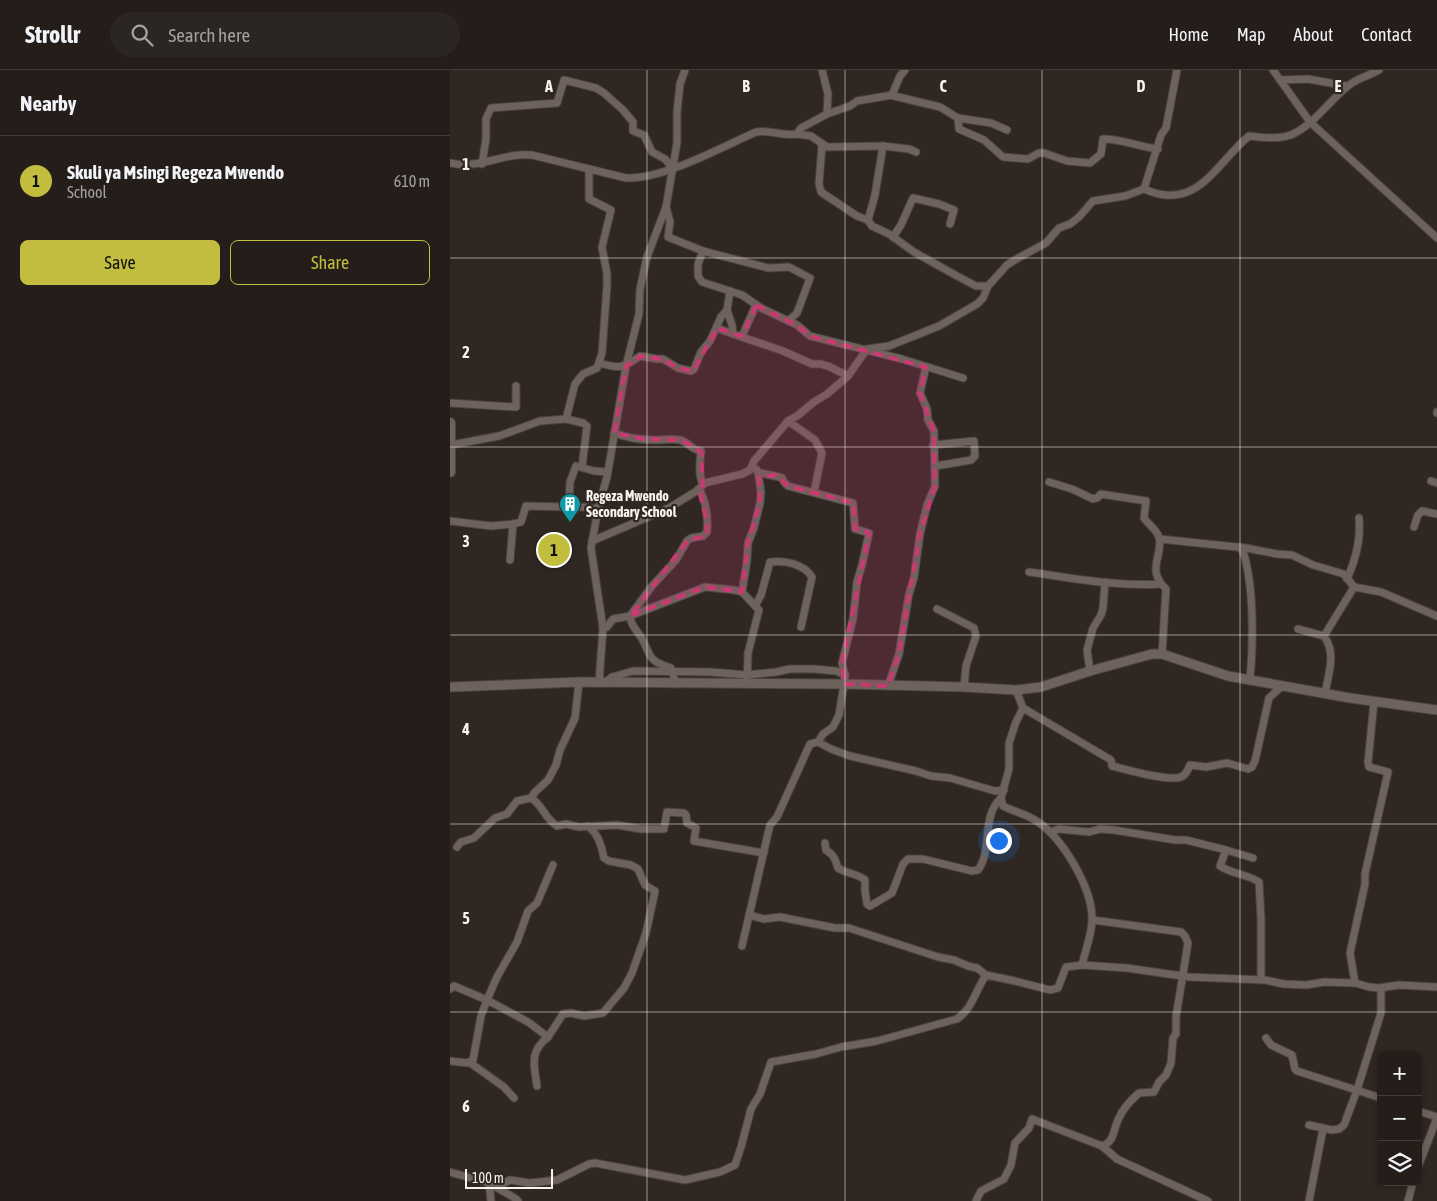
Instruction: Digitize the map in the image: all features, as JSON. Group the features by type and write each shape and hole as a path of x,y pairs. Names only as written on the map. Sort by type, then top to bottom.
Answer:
{"main road":[{"path":"450,422 450,472"}],"street":[{"path":"602,683 603,628 592,556 592,541 607,477 626,366 639,314 640,288 654,239 666,207 677,143 677,112 680,84 685,70"},
{"path":"822,70 828,94 827,114"},
{"path":"890,95 892,95 900,76 905,70"},
{"path":"1144,189 1161,135 1166,128 1177,70"},
{"path":"1273,70 1310,122 1437,238"},
{"path":"592,541 669,508 711,481 742,474 750,470 754,461 788,421 827,394 848,376 867,350 889,346 939,326 976,304 983,298 988,286 1007,265 1046,243 1059,228 1070,224 1079,217 1092,200 1124,196 1144,189 1154,194 1169,195 1192,190 1208,180 1238,145 1249,136 1280,137 1294,134 1310,122 1347,86 1379,70"},
{"path":"1280,80 1308,79 1347,86"},
{"path":"482,164 486,139 486,119 491,108 557,103 564,80 596,88 604,93 633,122 633,131 644,135 652,152 665,159 673,169"},
{"path":"797,134 801,128 827,114 842,110 857,101 890,95 940,107 958,118 991,124 1007,130"},
{"path":"958,118 960,128 984,140 1003,157 1028,159 1039,153 1044,153 1067,161 1090,163 1100,154 1103,139 1120,142 1127,141 1139,146 1158,149"},
{"path":"450,163 461,165 482,164 520,154 626,178 636,178 673,169 761,131 811,136 827,147 883,146 909,149 916,152"},
{"path":"822,145 819,184 821,192 868,220 872,226 894,237 914,252 976,286 988,286"},
{"path":"868,220 875,195 883,146"},
{"path":"566,420 575,384 583,374 597,368 602,353 607,274 602,247 611,210 589,200 589,169"},
{"path":"894,237 914,198 940,204 954,210 950,224"},
{"path":"666,207 670,222 668,237"},
{"path":"654,239 668,237 703,251 768,268 789,268 810,278 797,313 788,321"},
{"path":"703,251 698,264 698,276 702,282 742,295 756,305 804,330 810,336 939,369 963,378"},
{"path":"730,291 727,310 733,334"},
{"path":"742,336 756,305"},
{"path":"599,364 613,367 626,366 640,356 663,359 678,368 691,371 694,369 701,352 710,341 721,317 727,310"},
{"path":"717,328 783,351 812,364 828,366 848,376"},
{"path":"888,686 900,654 909,594 914,578 918,542 927,505 935,486 934,431 928,420 927,409 920,393 926,367"},
{"path":"450,404 516,407 516,386"},
{"path":"451,446 499,436 540,421 566,420 583,423 588,426 582,467"},
{"path":"788,421 815,440 822,453 814,492"},
{"path":"614,433 643,439 681,440 692,449 701,451 700,479 707,518 707,532 703,536 691,538 687,541 676,560 652,586 630,616"},
{"path":"934,445 974,441 975,456 971,460 936,466"},
{"path":"742,592 748,542 754,528 760,504 758,472 753,465"},
{"path":"569,507 570,482 574,467 607,472"},
{"path":"758,472 767,476 776,475 782,478 788,486 853,503 855,529 868,533 862,565 856,582 853,619 842,663 845,679 839,714 832,727 822,734 818,742"},
{"path":"1050,482 1072,489 1093,499 1101,494 1146,501 1144,518 1156,530 1160,540 1155,564 1160,584 1166,589 1162,654"},
{"path":"450,521 491,526 513,524 521,522 526,506 583,507 598,510"},
{"path":"1414,527 1418,515 1422,511 1437,514"},
{"path":"1347,579 1358,548 1360,530 1358,518"},
{"path":"510,560 513,524"},
{"path":"1160,540 1240,547 1292,555 1314,565 1344,574 1354,587 1381,592 1437,616"},
{"path":"1240,547 1245,556 1252,604 1253,650 1250,680"},
{"path":"755,606 761,595 770,562 784,560 808,570 812,577 801,627"},
{"path":"1029,572 1105,582 1160,584"},
{"path":"1090,671 1087,650 1093,628 1103,608 1105,582"},
{"path":"603,628 607,627 613,619 630,616 705,587 742,592 759,610 748,653 747,680"},
{"path":"1324,636 1354,587"},
{"path":"937,609 974,628 976,636 966,666 964,687"},
{"path":"630,616 633,628 638,633 651,658 659,664 671,668 676,684"},
{"path":"1298,629 1324,636 1330,645 1330,666 1325,694"},
{"path":"450,687 579,682 676,684 747,680 845,679 888,686 1016,690 1041,687 1152,654 1162,654 1228,676 1374,702 1437,710"},
{"path":"602,683 612,677 633,671 710,672 747,680 790,669 822,669 836,671 845,679"},
{"path":"457,847 461,842 474,838 495,818 507,814 517,801 531,798 548,780 575,718 579,682"},
{"path":"1016,690 1023,708 1112,760 1112,766 1139,773 1176,778 1183,777 1190,765 1206,767 1228,763 1248,769 1252,767 1269,698 1282,686"},
{"path":"1354,983 1350,953 1365,884 1365,874 1388,772 1369,767 1368,762 1374,702"},
{"path":"825,843 826,850 837,860 838,868 845,872 859,875 865,880 867,904 870,906 892,893 903,864 908,859 924,859 972,871 978,870 985,851 991,816 1004,790 1009,769 1009,743 1023,708"},
{"path":"742,946 770,824 777,818 810,744 818,742 850,756 931,776 950,778 995,791 1004,790"},
{"path":"531,798 539,805 546,818 557,826 566,824 579,827 617,825 642,829 664,829 667,812 672,811 684,813 687,823 696,828 694,841 764,853"},
{"path":"1001,798 1003,806 1023,813 1050,832 1072,862 1088,892 1092,920 1082,965"},
{"path":"537,1086 533,1058 536,1050 548,1037 563,1014 584,1016 603,1013 624,988 632,973 646,933 654,891 645,884 638,869 631,865 609,861 604,858 602,845 588,826"},
{"path":"1050,832 1059,830 1089,832 1100,829 1114,830 1175,840 1186,840 1253,858"},
{"path":"1226,850 1220,866 1227,871 1259,882 1261,980"},
{"path":"469,1062 472,1060 475,1052 481,1016 487,1000 517,942 528,911 537,903 554,865"},
{"path":"749,915 764,919 780,917 835,928 849,928 978,968 986,975 1015,980 1050,990 1058,988 1066,966 1082,965 1127,968 1182,976 1261,980 1284,984 1306,985 1324,982 1354,983 1381,988 1399,985 1437,987"},
{"path":"1092,920 1181,932 1188,943 1176,1017 1176,1034 1171,1063 1166,1075 1159,1082 1154,1092 1139,1093 1133,1098 1119,1116 1112,1139 1108,1144 1102,1146"},
{"path":"492,1185 510,1180 530,1183 557,1180 589,1164 595,1163 685,1180 720,1172 734,1165 751,1109 760,1094 771,1062 877,1041 957,1019 966,1013 986,975"},
{"path":"450,989 454,986 462,988 487,1000 528,1022 548,1037"},
{"path":"1309,1125 1323,1129 1339,1129 1344,1125 1381,1013 1381,988"},
{"path":"1266,1038 1271,1045 1292,1055 1297,1071 1377,1097"},
{"path":"450,1061 469,1062 504,1087 514,1098"},
{"path":"1422,1112 1437,1117 1422,1156"},
{"path":"976,1201 981,1191 1004,1179 1011,1164 1015,1143 1025,1134 1032,1119 1102,1146 1118,1159 1208,1201"},
{"path":"1309,1201 1323,1129"},
{"path":"450,1172 492,1185 505,1194 514,1196 518,1201"},
{"path":"491,1201 492,1185"},
{"path":"1408,1201 1412,1186"}],"highlighted area":[{"path":"756,305 797,325 810,336 926,367 920,393 934,431 935,486 920,534 899,654 888,686 844,684 842,663 869,533 855,529 853,503 788,486 775,475 759,478 760,503 748,543 742,592 705,587 630,616 687,541 707,535 707,523 699,489 703,485 701,452 681,440 643,439 614,433 626,366 640,356 663,359 678,368 693,371 717,328 742,336"}],"place":[{"name":"Regeza Mwendo Secondary School","path":"570,523"},
{"name":"Skuli ya Msingi Regeza Mwendo","path":"554,550"}]}
